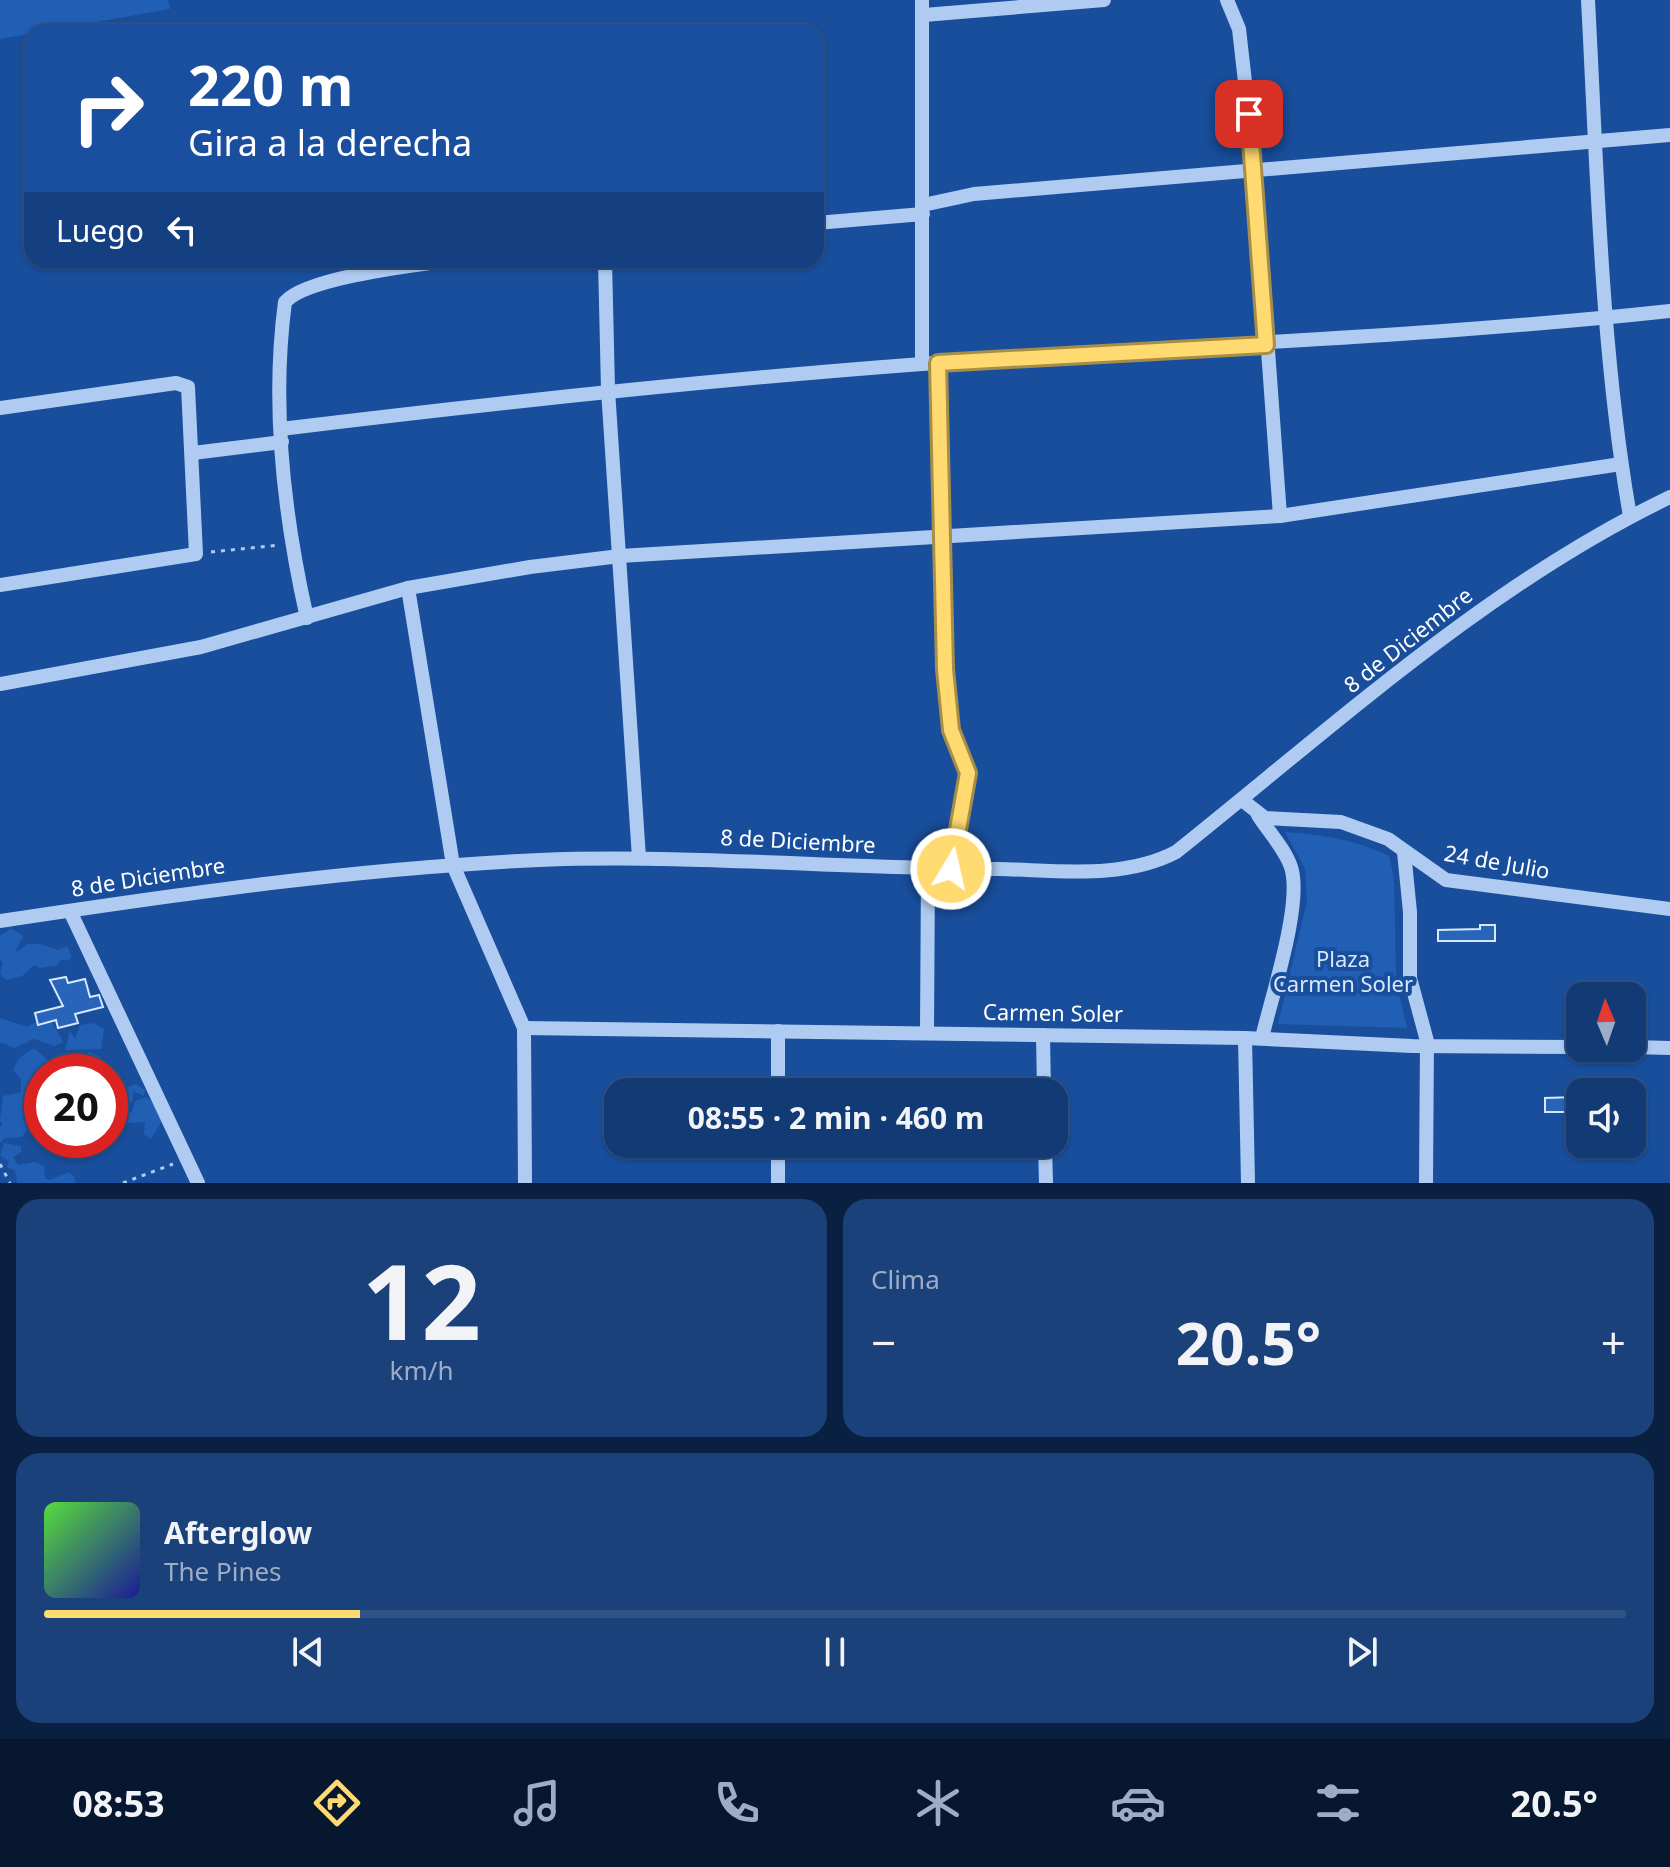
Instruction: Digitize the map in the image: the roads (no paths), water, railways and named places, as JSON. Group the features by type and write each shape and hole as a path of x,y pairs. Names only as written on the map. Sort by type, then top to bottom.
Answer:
{"street":[{"path":"922,364 923,8 1104,0"},
{"path":"1227,0 1239,29 1255,170 1280,516"},
{"path":"1588,0 1608,318 1621,464 1630,516"},
{"path":"824,222 923,210 974,194 1670,135"},
{"path":"307,618 290,544 282,436 285,302 292,294 323,283 408,268"},
{"path":"605,268 608,390 639,858"},
{"path":"193,453 282,436 608,390 922,364 1266,345 1670,311"},
{"path":"938,363 940,535 951,730 968,773 951,869"},
{"path":"0,408 183,383 188,387 196,554 0,585"},
{"path":"0,684 201,647 408,588 530,567 620,556 1280,516 1621,464"},
{"name":"8 de Diciembre","path":"0,921 222,887 453,865 639,858 928,869 1106,870 1142,865 1176,852 1493,602 1564,553 1670,497"},
{"path":"408,588 453,865 524,1028 525,1183"},
{"path":"1242,800 1258,815 1290,865 1293,888 1290,921 1262,1038"},
{"name":"24 de Julio","path":"1258,815 1272,819 1341,822 1388,839 1446,880 1670,909"},
{"path":"1404,852 1410,912 1410,978 1428,1046 1426,1183"},
{"path":"927,1033 928,869"},
{"path":"70,911 198,1183"},
{"name":"Carmen Soler","path":"524,1028 1262,1038 1428,1046 1566,1047"},
{"path":"778,1031 778,1078"},
{"path":"1043,1035 1044,1078"},
{"path":"1245,1038 1248,1183"},
{"path":"1646,1047 1670,1048"},
{"path":"778,1158 778,1183"},
{"path":"1045,1158 1046,1183"}],"park label":[{"name":"Plaza Carmen Soler","path":"1343,972"}]}
